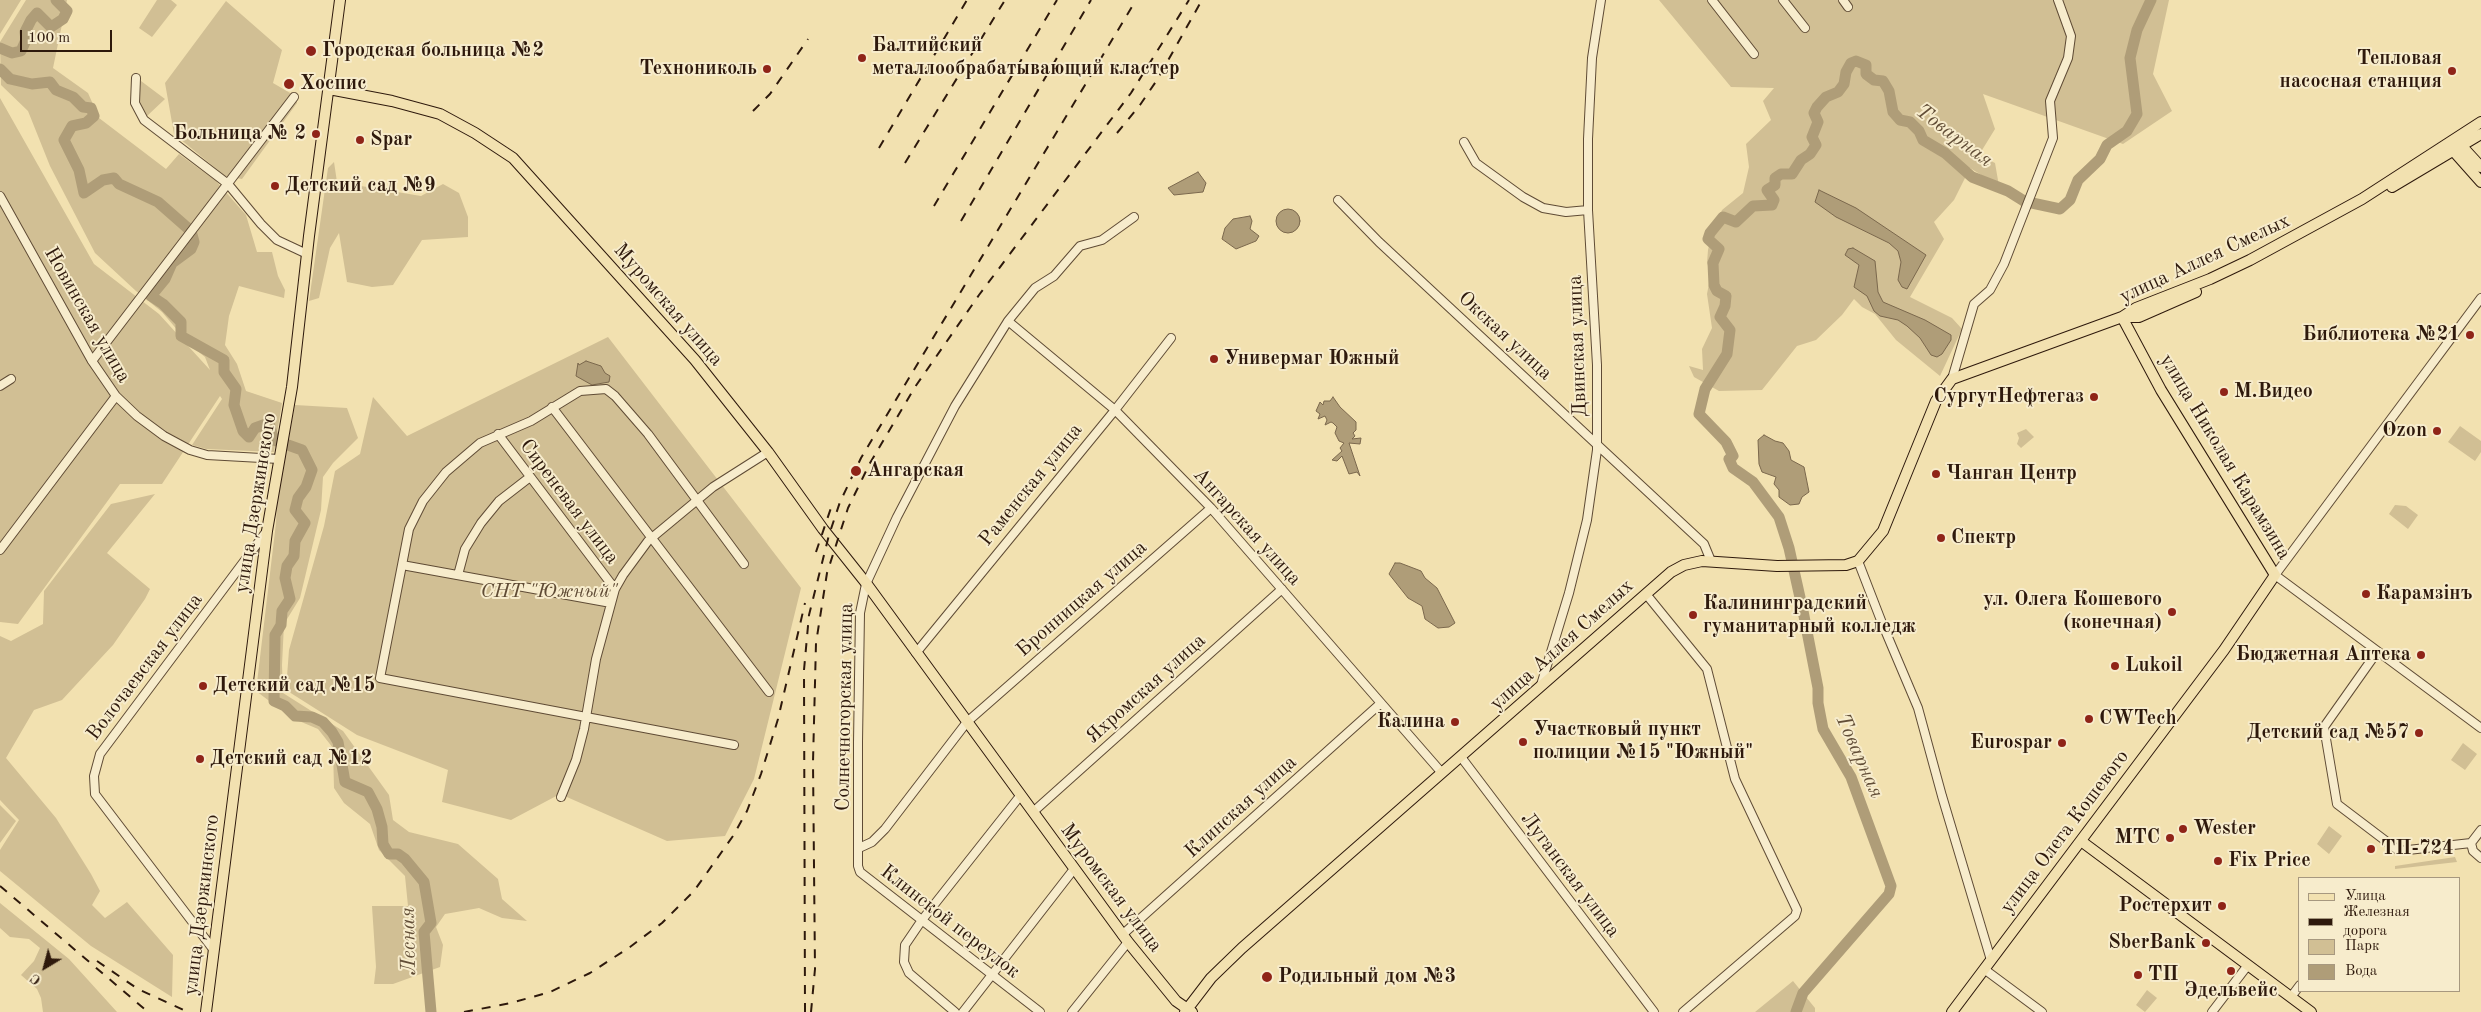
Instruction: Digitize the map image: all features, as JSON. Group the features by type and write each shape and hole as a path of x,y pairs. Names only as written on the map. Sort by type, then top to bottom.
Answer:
{"main road":[{"name":"улица Дзержинского","path":"206,1012 268,531 292,387 340,0"},
{"name":"Муромская улица","path":"329,89 392,101 440,114 475,133 513,158 677,339 768,452 823,529 916,652"},
{"name":"улица Аллея Смелых","path":"1952,379 2122,317 2136,308 2210,279 2290,239 2362,199 2454,145 2481,122"},
{"path":"2454,145 2481,134"},
{"path":"2454,145 2481,167"},
{"path":"2454,145 2481,182"},
{"name":"улица Николая Карамзина","path":"2122,317 2162,390 2276,575"},
{"path":"1858,561 1883,531 1936,401 1952,379"},
{"name":"улица Аллея Смелых","path":"1188,1011 1225,964 1671,572 1684,565 1711,561 1743,565 1846,565 1858,561"},
{"name":"улица Олега Кошевого","path":"1952,1012 2224,650 2276,575"},
{"path":"916,652 967,722"},
{"name":"Муромская улица","path":"967,722 1125,939 1176,1001 1188,1011"},
{"path":"2081,841 2311,1012"}],"street":[{"name":"Двинская улица","path":"1541,686 1569,593 1587,520 1597,443 1597,355 1588,210 1588,139 1592,58 1601,0"},
{"path":"1712,0 1754,54"},
{"path":"1783,0 1805,28"},
{"path":"1843,0 1848,7"},
{"path":"1952,379 1974,304 1990,290 2004,264 2053,138 2053,114 2050,101 2068,58 2071,36 2058,0"},
{"path":"136,78 135,103 144,120 228,184 261,224 277,240 307,254"},
{"path":"92,361 294,97"},
{"path":"1464,142 1476,163 1530,201 1544,208 1566,212 1588,210"},
{"name":"Новинская улица","path":"0,196 92,361 116,396 144,421 190,450 207,455 279,459"},
{"name":"Окская улица","path":"1338,200 1378,242 1704,544 1711,561"},
{"name":"Солнечногорская улица","path":"859,848 860,613 866,584 897,517 955,406 1008,321 1035,288 1054,276 1080,246 1102,240 1134,218"},
{"path":"2276,575 2481,298"},
{"name":"Ангарская улица","path":"1008,321 1115,410 1211,508 1442,773"},
{"name":"Раменская улица","path":"916,652 1115,410 1171,338"},
{"path":"0,386 11,379"},
{"path":"734,745 380,678 409,529 423,501 459,458 480,443 531,421 580,391 606,389 611,392 648,434 698,499 744,564"},
{"path":"0,550 116,396"},
{"path":"552,407 769,692"},
{"name":"Сиреневая улица","path":"498,434 615,589"},
{"path":"561,797 576,760 586,718 596,659 615,589 636,555 651,538 698,499 768,452"},
{"path":"458,575 465,549 481,524 499,502 530,477"},
{"name":"Бронницкая улица","path":"967,722 1211,508"},
{"name":"Волочаевская улица","path":"214,948 95,794 94,776 100,754 268,531"},
{"path":"1858,561 1918,708 1991,960"},
{"path":"402,565 611,603"},
{"name":"улица Николая Карамзина","path":"2276,575 2481,728"},
{"name":"Яхромская улица","path":"1033,812 1282,589"},
{"path":"1646,594 1707,669 1735,779 1797,910 1795,916 1683,1012"},
{"path":"2377,652 2324,727 2337,804 2399,851 2471,843 2481,830"},
{"name":"Клинская улица","path":"1125,939 1381,703"},
{"path":"859,848 872,842 885,829 967,722"},
{"name":"Луганская улица","path":"1461,757 1654,1012"},
{"path":"955,1012 909,972 904,962 905,945 922,920 1020,796"},
{"path":"2471,843 2473,852 2481,858"},
{"name":"Клинской переулок","path":"859,848 858,866 860,872 1040,1012"},
{"path":"963,1012 1074,869"},
{"path":"1072,1012 1125,939"},
{"path":"2212,1012 2248,965"},
{"path":"1984,969 2042,1012"},
{"path":"2291,997 2298,988"}],"green space":[{"path":"0,0 21,0 0,34"},
{"path":"26,0 67,0 53,68 88,93 99,118 166,169 179,154 216,181 246,215 257,252 272,252 278,276 285,290 284,298 239,286 229,316 225,345 237,364 246,391 282,403 274,452 206,449 192,445 222,399 220,396 162,484 120,484 18,624 0,622 0,98 94,264 159,314 210,370 205,357 190,345 162,312 95,253 50,166 28,111 1,85 0,42"},
{"path":"157,0 171,0 177,5 152,37 139,28"},
{"path":"1659,0 2169,0 2153,74 2172,111 2123,144 1983,94 1995,129 1979,155 1995,163 1999,186 1970,168 1954,200 1934,222 1944,239 1910,297 1952,318 1962,329 1940,376 1896,340 1875,314 1862,307 1854,299 1842,315 1816,340 1797,346 1762,390 1719,391 1694,377 1689,366 1703,370 1702,349 1712,328 1707,294 1711,273 1707,263 1708,250 1712,233 1722,210 1743,193 1749,167 1746,144 1771,120 1763,101 1774,88 1731,87"},
{"path":"226,1 282,50 273,83 297,97 297,103 242,179 225,176 174,134 165,83"},
{"path":"141,81 165,99 147,116 139,100"},
{"path":"334,162 337,182 421,196 443,184 459,193 468,217 468,237 422,240 393,285 372,287 347,282 339,233 330,248 319,298 309,301 328,168"},
{"name":"СНТ \"Южный\"","path":"608,337 801,588 754,779 725,836 667,841 560,794 511,820 442,802 448,770 357,735 286,690 289,650 324,526 335,471 360,454 373,397 407,436"},
{"path":"295,405 347,408 358,438 333,463 323,477 321,510 300,598 284,624 283,693 343,731 389,795 393,820 409,832 458,844 498,879 502,899 527,921 502,918 479,908 445,914 436,927 443,945 440,967 393,984 374,984 376,967 372,906 408,906 405,876 379,850 370,824 344,803 334,788 333,748 318,729 292,718 256,691 276,523 277,499"},
{"path":"2460,426 2481,441 2481,452 2475,461 2448,442"},
{"path":"2026,429 2034,437 2021,448 2017,444 2019,438 2017,433"},
{"path":"155,494 107,553 150,589 145,599 113,645 62,700 34,710 6,758 56,818 91,874 100,891 92,905 105,918 127,902 173,955 172,997 91,946 0,871 0,850 19,820 0,800 0,636 11,641 43,624 44,591 111,504"},
{"path":"2395,505 2406,506 2418,515 2408,529 2389,514"},
{"path":"2463,743 2477,754 2465,770 2451,760"},
{"path":"0,805 16,821 0,843"},
{"path":"2329,826 2342,836 2329,854 2317,844"},
{"path":"2455,857 2457,862 2395,869 2395,866"},
{"path":"0,903 69,959 117,1012 43,1012 41,998 37,989 21,975 34,961 40,948 29,939 10,937 0,928"},
{"path":"1793,981 1815,1008 1815,1012 1755,1012"},
{"path":"2147,990 2157,998 2145,1012 2136,1005"}],"water":[{"path":"1198,172 1206,183 1203,192 1174,195 1168,188"},
{"path":"1819,190 1856,208 1926,255 1907,289 1902,287 1898,280 1901,262 1898,251 1889,243 1836,217 1815,202"},
{"path":"1288,209 1293,210 1299,216 1299,226 1293,232 1288,233 1283,232 1277,226 1276,221 1277,216 1283,210"},
{"path":"1250,216 1252,221 1250,229 1259,236 1256,241 1236,249 1222,239 1225,228 1233,219"},
{"path":"1853,248 1875,261 1878,292 1883,302 1925,320 1951,335 1951,340 1942,354 1937,357 1931,355 1920,338 1907,326 1898,320 1880,316 1874,311 1867,296 1854,287 1859,265 1845,255 1848,249"},
{"path":"586,361 601,366 605,373 610,376 609,382 592,385 576,376 578,363 579,365"},
{"path":"1333,397 1340,407 1356,422 1356,430 1353,433 1355,436 1352,439 1361,438 1360,444 1349,443 1360,476 1357,472 1349,474 1342,456 1337,461 1332,460 1342,451 1340,448 1344,443 1339,441 1335,433 1337,427 1331,422 1325,425 1327,420 1325,416 1318,419 1320,414 1316,411 1320,402 1323,405 1324,401 1330,401"},
{"path":"1764,435 1783,443 1789,451 1791,460 1804,467 1809,492 1802,497 1799,504 1790,505 1779,497 1779,490 1774,484 1776,477 1762,472 1759,464 1758,440"},
{"path":"1395,563 1421,571 1425,578 1437,588 1455,623 1449,627 1438,628 1425,619 1422,606 1408,598 1389,574"}],"waterway":[{"name":"Лесная","path":"0,48 12,53 21,51 26,40 25,32 37,13 51,27 63,19 67,11 56,0"},
{"name":"Товарная","path":"2032,203 2060,209 2070,200 2078,180 2100,159 2107,145 2127,131 2137,114 2130,58 2137,30 2151,0"},
{"name":"Товарная","path":"1796,1012 1803,993 1889,894 1891,886 1851,777 1823,729 1818,703 1818,688 1803,611 1789,548 1779,517 1753,482 1733,468 1729,459 1733,456 1726,442 1699,414 1705,389 1727,354 1730,330 1720,317 1725,306 1726,296 1717,291 1714,285 1713,263 1719,249 1708,239 1710,233 1723,217 1736,222 1753,206 1772,205 1774,200 1767,190 1775,185 1775,178 1781,174 1792,174 1801,160 1810,154 1816,145 1812,137 1818,122 1814,113 1826,97 1838,92 1844,84 1846,72 1851,63 1856,61 1866,65 1866,74 1874,80 1883,81 1889,91 1893,112 1900,120 1910,122 1919,131 1923,140 1945,153 1972,177 2008,191 2024,201"},
{"name":"Лесная","path":"0,69 10,79 32,84 50,82 56,90 73,97 83,107 91,108 94,116 86,123 72,126 64,140 79,170 84,193 103,180 114,178 119,184 158,202 191,231 194,242 191,249 172,263 165,279 151,296 163,304 181,322 181,336 224,360 224,372 236,389 234,405 243,431 249,437 255,428 269,423 274,440 302,450 312,470 306,487 298,498 295,510 305,523 295,541 294,556 287,566 285,578 290,599 282,611 281,625 275,635 274,701 285,706 295,716 312,717 323,722 332,732 338,742 345,782 368,792 377,809 382,827 383,844 389,854 398,854 405,859 424,882 431,923 424,932 431,1012"}],"railway":[{"path":"879,148 967,0"},
{"path":"905,163 1005,0"},
{"path":"934,206 1057,0"},
{"path":"961,221 1091,0"},
{"path":"805,1012 804,670 809,615 829,535 840,502 861,458 1136,0"},
{"path":"811,1012 815,969 813,762 816,643 827,573 848,508 870,463 915,387 979,295 1131,93 1189,0"},
{"path":"1117,133 1157,80 1202,0"},
{"path":"753,111 770,94 808,39"},
{"path":"816,552 833,502"},
{"path":"464,1012 511,1003 550,992 590,973 662,923 694,891 733,836 747,811 778,719 805,603"},
{"path":"0,886 148,1012"},
{"path":"97,961 138,989 188,1012"}],"place":[{"name":"Городская больница №2","path":"311,51"},
{"name":"Балтийский металлообрабатывающий кластер","path":"862,58"},
{"name":"Технониколь","path":"767,69"},
{"name":"Тепловая насосная станция","path":"2452,71"},
{"name":"Хоспис","path":"289,84"},
{"name":"Больница № 2","path":"316,134"},
{"name":"Spar","path":"360,140"},
{"name":"Детский сад №9","path":"275,186"},
{"name":"Библиотека №21","path":"2470,335"},
{"name":"Универмаг Южный","path":"1214,359"},
{"name":"M.Видео","path":"2224,392"},
{"name":"СургутНефтегаз","path":"2094,397"},
{"name":"Ozon","path":"2437,431"},
{"name":"Ангарская","path":"856,471"},
{"name":"Чанган Центр","path":"1936,474"},
{"name":"Спектр","path":"1941,538"},
{"name":"Карамзiнъ","path":"2366,594"},
{"name":"ул. Олега Кошевого (конечная)","path":"2172,612"},
{"name":"Калининградский гуманитарный колледж","path":"1693,615"},
{"name":"Бюджетная Аптека","path":"2421,655"},
{"name":"Lukoil","path":"2115,666"},
{"name":"Детский сад №15","path":"203,686"},
{"name":"CWTech","path":"2089,719"},
{"name":"Калина","path":"1455,722"},
{"name":"Детский сад №57","path":"2419,733"},
{"name":"Участковый пункт полиции №15 \"Южный\"","path":"1523,742"},
{"name":"Eurospar","path":"2062,743"},
{"name":"Детский сад №12","path":"200,759"},
{"name":"Wester","path":"2183,829"},
{"name":"МТС","path":"2170,838"},
{"name":"ТП-724","path":"2371,849"},
{"name":"Fix Price","path":"2218,861"},
{"name":"Ростерхит","path":"2222,906"},
{"name":"SberBank","path":"2206,943"},
{"name":"Эдельвейс","path":"2231,971"},
{"name":"ТП","path":"2138,975"},
{"name":"Родильный дом №3","path":"1267,977"}]}
